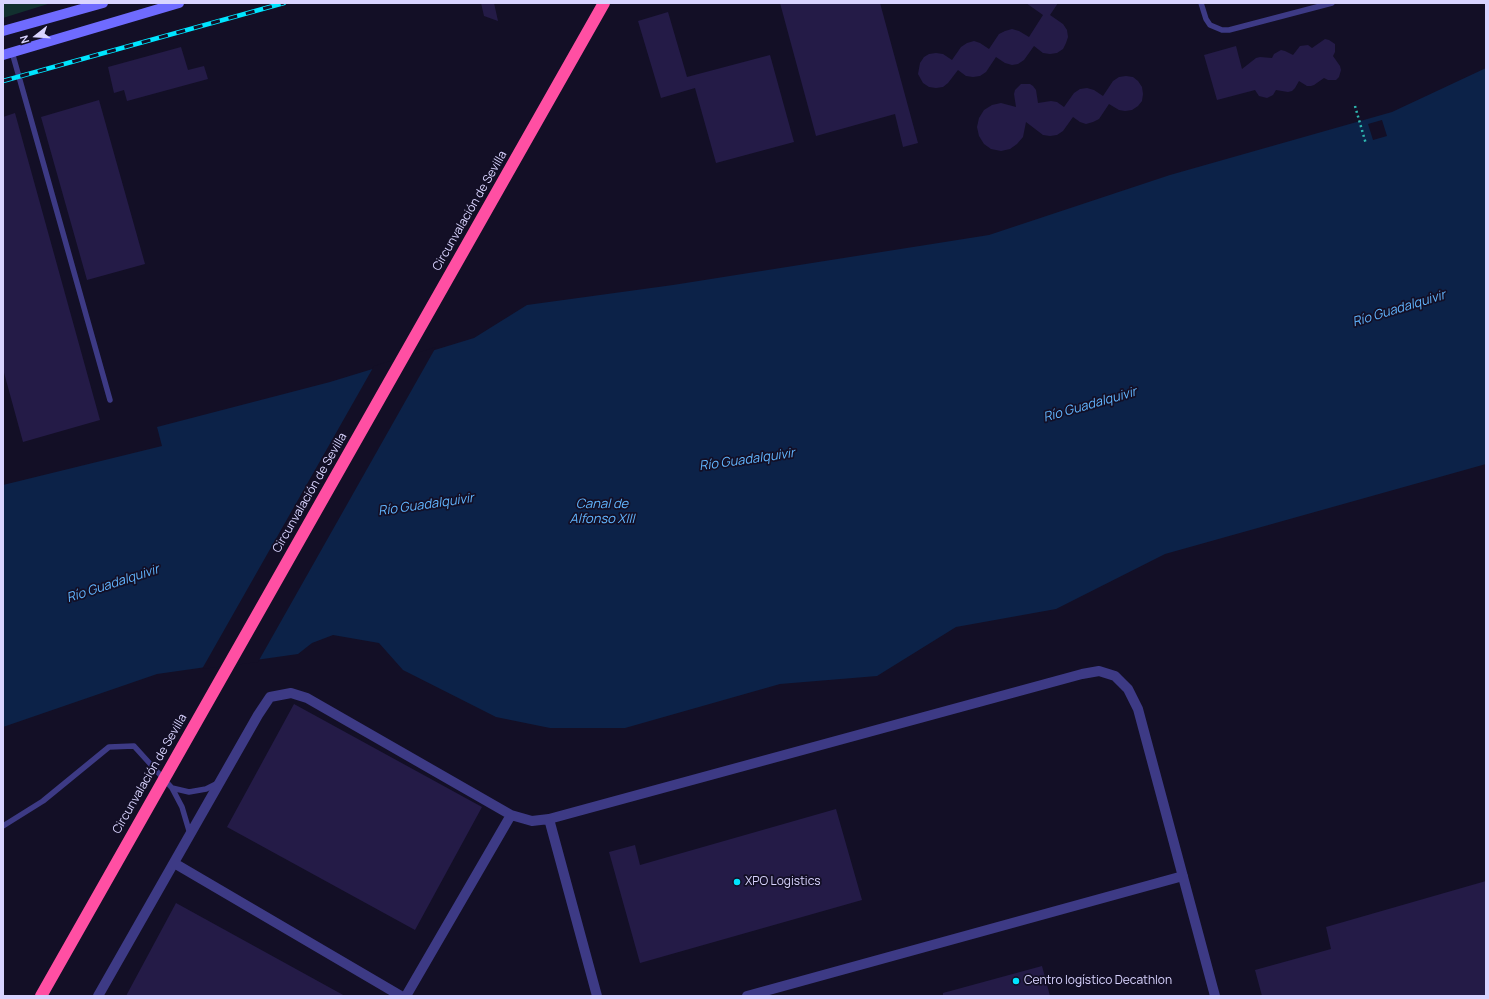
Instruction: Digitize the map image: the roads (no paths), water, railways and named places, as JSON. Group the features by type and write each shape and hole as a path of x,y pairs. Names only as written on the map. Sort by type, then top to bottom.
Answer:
{"highway":[{"name":"Circunvalación de Sevilla","path":"41,996 604,3"}],"main road":[{"path":"3,31 103,3"},
{"path":"7,54 179,3"}],"street":[{"path":"98,996 270,697 292,693 307,698 511,815 532,821 549,819 1082,674 1099,671 1114,676 1124,684 1138,709 1216,996"},
{"path":"406,996 511,815"},
{"path":"549,819 597,996"},
{"path":"174,863 401,996"},
{"path":"748,996 1183,876"}],"lane":[{"path":"1201,3 1206,19 1210,25 1222,30 1229,30 1332,3"},
{"path":"7,54 110,400"},
{"path":"3,826 43,801 109,747 134,746 172,788 182,807 190,834"},
{"path":"172,788 189,792 206,789 220,782"}],"water":[{"name":"Canal de Alfonso XIII","path":"1486,68 1486,464 1165,554 1056,609 956,627 877,676 780,684 625,728 550,728 496,717 403,670 379,643 333,635 312,643 298,654 157,674 3,727 3,485 162,446 157,427 330,382 474,338 527,305 673,285 989,235 1170,175 1392,112"}],"railway":[{"path":"3,81 284,3"}],"place":[{"name":"XPO Logistics","path":"737,882"},
{"name":"Centro logístico Decathlon","path":"1016,981"}],"water label":[{"name":"Río Guadalquivir","path":"1399,309"},
{"name":"Río Guadalquivir","path":"1090,405"},
{"name":"Río Guadalquivir","path":"747,460"},
{"name":"Río Guadalquivir","path":"426,505"},
{"name":"Río Guadalquivir","path":"113,584"}]}
